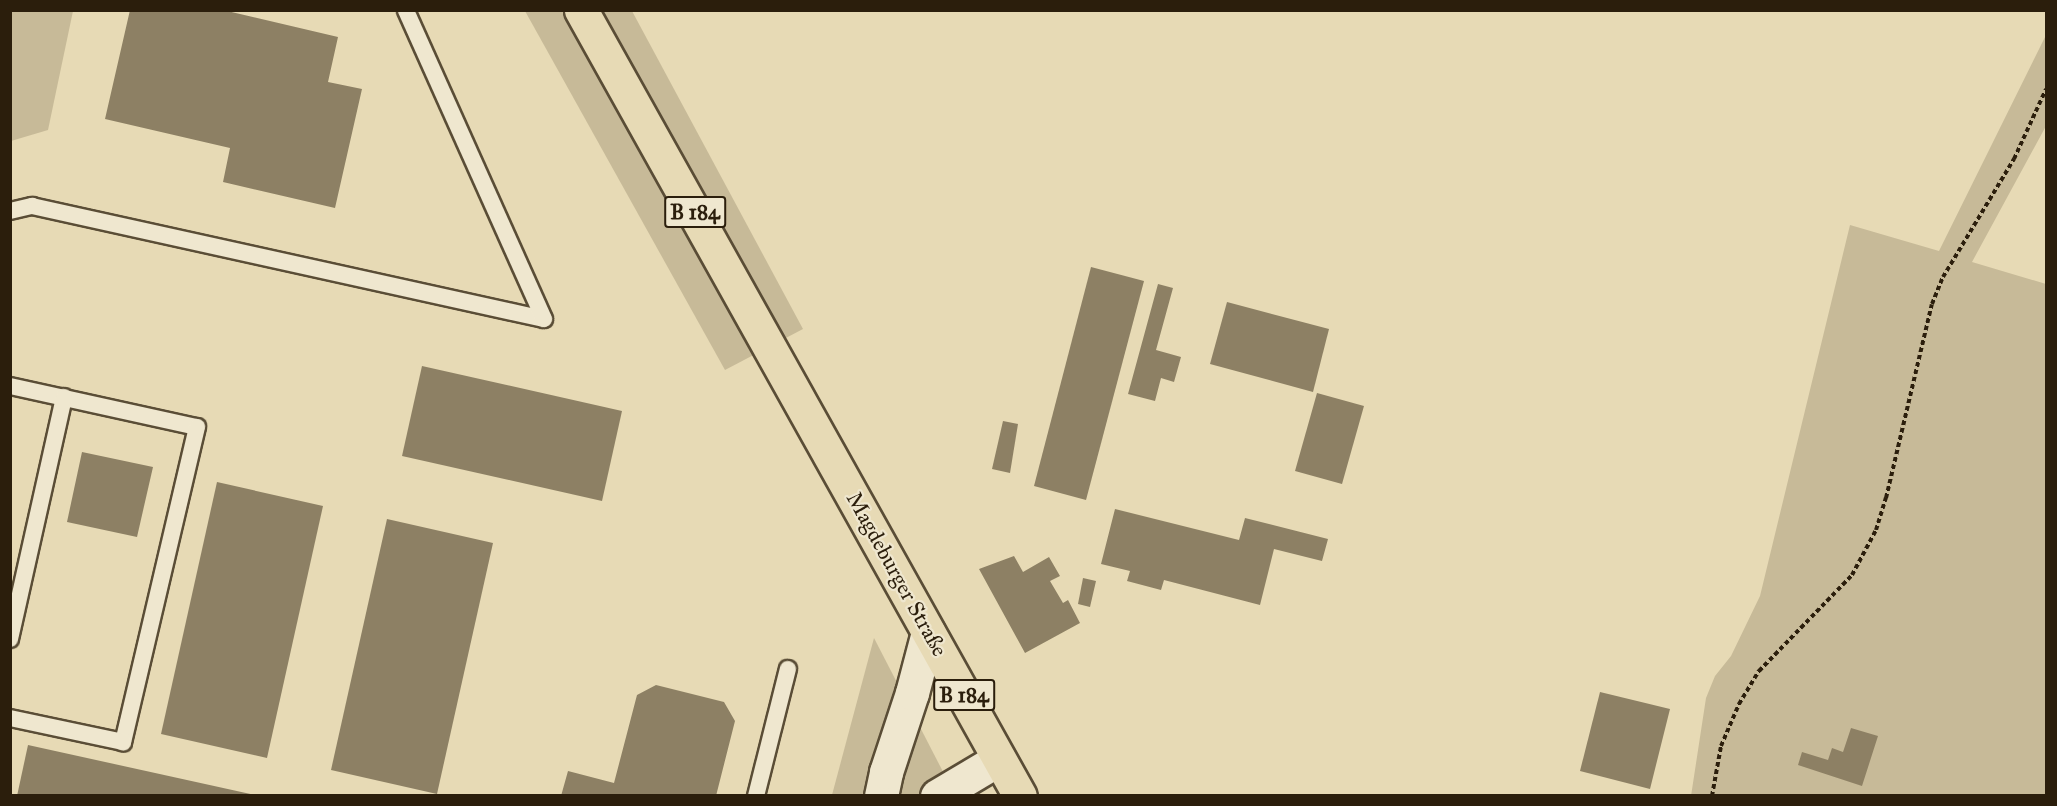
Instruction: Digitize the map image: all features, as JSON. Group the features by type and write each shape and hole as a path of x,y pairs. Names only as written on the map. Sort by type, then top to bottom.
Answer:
{"main road":[{"name":"Magdeburger Straße","path":"581,10 809,414 1020,795"}],"street":[{"path":"881,795 928,632"},
{"path":"938,795 999,759"}],"lane":[{"path":"10,211 32,206 544,319 406,10"},
{"path":"10,386 197,427 123,742 10,718"},
{"path":"10,639 64,397"},
{"path":"756,795 788,669"}],"path":[{"path":"1712,795 1721,746 1739,704 1759,671 1852,575 1876,530 1936,295 1943,276 2014,159 2046,89"}],"shaded area":[{"path":"10,11 73,11 48,130 11,141"},
{"path":"525,11 632,11 803,329 725,370"},
{"path":"2046,35 2046,126 1972,262 2046,284 2046,795 1691,796 1706,698 1715,676 1731,656 1760,596 1850,225 1939,251"},
{"path":"874,638 955,795 832,795"}],"building":[{"path":"130,10 223,10 338,37 328,82 362,89 335,208 223,182 230,148 105,119"},
{"path":"1091,267 1144,281 1086,500 1034,486"},
{"path":"1158,284 1173,288 1156,350 1181,357 1174,382 1161,378 1155,401 1128,394"},
{"path":"1227,302 1329,329 1313,392 1210,364"},
{"path":"422,366 622,411 602,501 402,456"},
{"path":"1317,393 1364,406 1342,484 1295,471"},
{"path":"1003,421 1018,424 1010,473 992,469"},
{"path":"82,452 153,467 137,537 67,522"},
{"path":"217,482 323,506 267,758 161,734"},
{"path":"1115,509 1239,540 1245,518 1328,539 1322,561 1274,549 1260,605 1164,580 1161,590 1127,581 1130,571 1101,564"},
{"path":"387,519 493,543 437,794 331,770"},
{"path":"1014,556 1023,572 1049,557 1060,576 1050,581 1063,603 1068,600 1080,623 1025,653 979,569"},
{"path":"1083,578 1096,581 1090,607 1078,604"},
{"path":"656,685 724,702 735,721 716,796 561,796 568,771 614,783 637,695"},
{"path":"1600,692 1670,709 1650,789 1580,771"},
{"path":"1851,728 1878,736 1862,786 1798,765 1802,752 1828,760 1832,748 1843,752"},
{"path":"28,745 255,795 255,796 17,796"}]}
